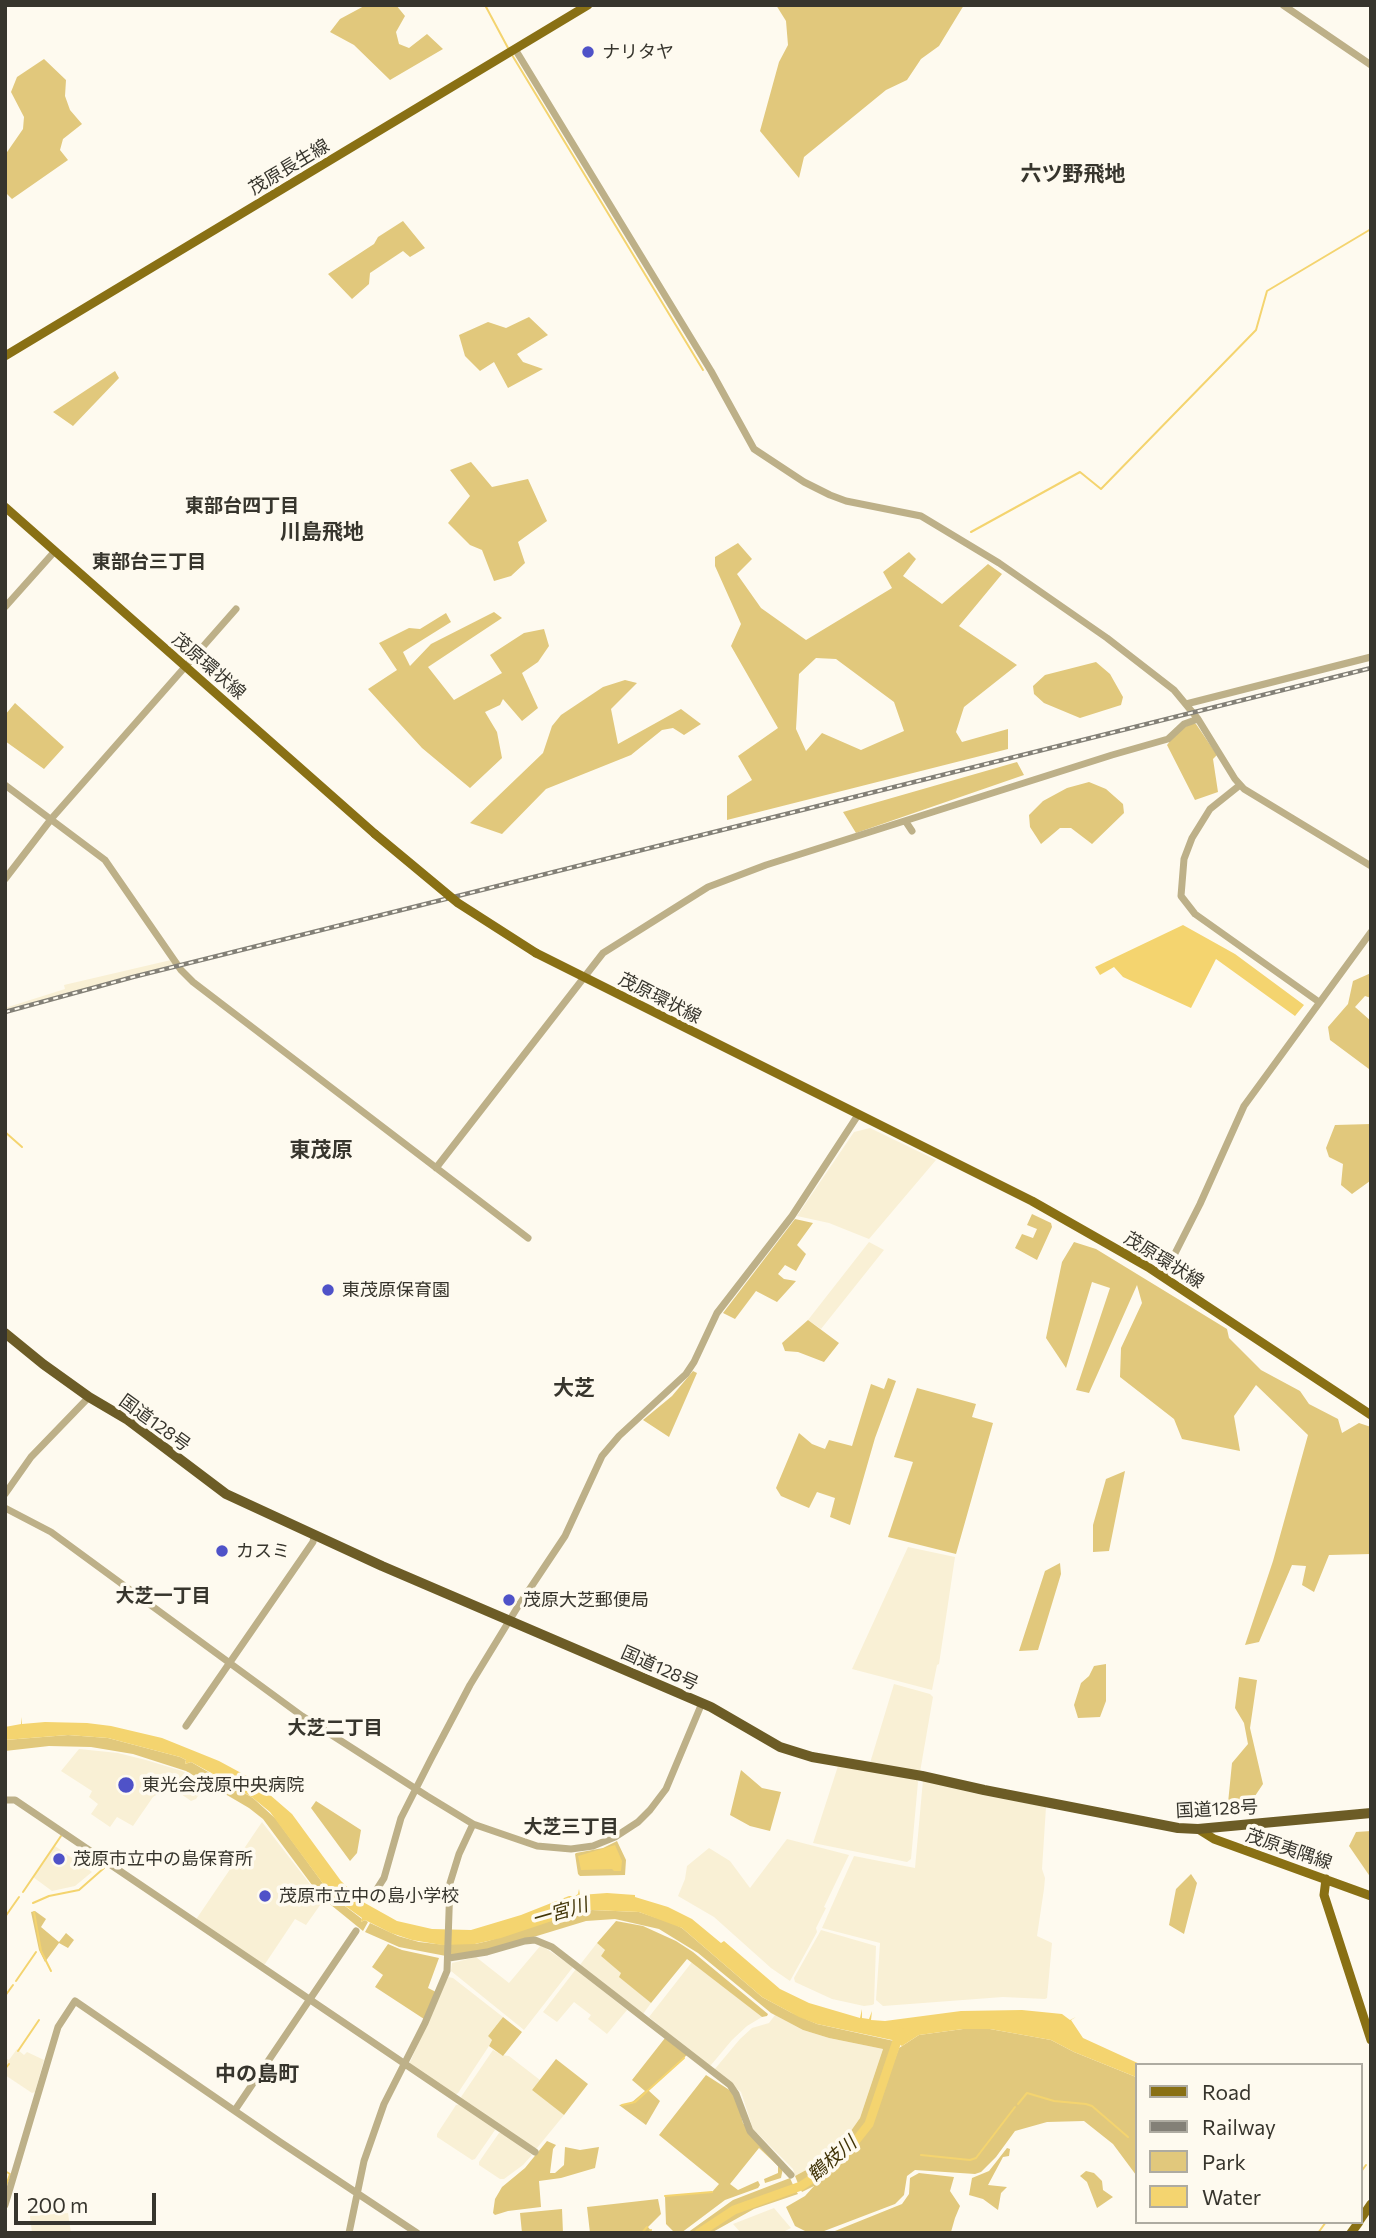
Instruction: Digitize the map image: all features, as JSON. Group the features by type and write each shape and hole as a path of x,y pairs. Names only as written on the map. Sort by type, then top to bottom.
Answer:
{"highway":[{"name":"国道128号","path":"5,1333 43,1364 89,1397 128,1420 220,1490 314,1536 702,1703 771,1743 812,1757 922,1776 1148,1824 1198,1829 1371,1813"}],"main road":[{"name":"茂原長生線","path":"5,356 588,5"},
{"name":"茂原環状線","path":"5,508 375,834 445,893 480,918 536,953 1032,1201 1163,1277 1371,1415"},
{"name":"茂原夷隅線","path":"1198,1829 1214,1839 1371,1896"},
{"path":"1326,1879 1324,1895 1371,2040"}],"street":[{"path":"1283,5 1371,65"},
{"path":"515,49 711,371 754,449 804,482 830,495 846,501 921,516 999,563 1107,638 1174,690 1198,719 1240,785 1371,866"},
{"path":"5,607 55,551"},
{"path":"5,879 52,818 236,609"},
{"path":"1186,704 1371,657"},
{"path":"436,1168 607,948 708,887 765,865 1168,739 1184,724 1198,719"},
{"path":"5,785 52,818 111,867 192,982 528,1238"},
{"path":"1240,785 1209,809 1192,838 1184,859 1181,896 1195,914 1319,1002"},
{"path":"906,822 912,831"},
{"path":"1163,1277 1200,1204 1240,1113 1371,932"},
{"path":"377,1889 384,1878 401,1818 470,1685 565,1536 602,1456 619,1436 686,1374 717,1313 792,1216 858,1115"},
{"path":"5,1494 31,1457 89,1397"},
{"path":"5,1507 51,1532 302,1716 416,1789 473,1824 537,1846 571,1849 593,1846 615,1837 638,1822 666,1789 702,1703"},
{"path":"186,1726 313,1542 314,1536"},
{"path":"5,1800 15,1800 535,2152"},
{"path":"349,2233 356,2192 384,2104 442,1982 448,1955 450,1883 458,1854 473,1824"},
{"path":"234,2110 356,1931"},
{"path":"448,1955 487,1952 535,1940 552,1947 730,2085 750,2131 791,2175"},
{"path":"5,2205 58,2026 75,2001 417,2233"}],"shaded area":[{"path":"171,960 176,967 5,1014 5,1008 65,989 64,985"},
{"path":"870,1128 936,1160 869,1239 829,1223 797,1216 854,1132"},
{"path":"869,1242 884,1250 821,1329 808,1320"},
{"path":"908,1547 955,1557 939,1664 932,1690 852,1669"},
{"path":"894,1684 933,1697 920,1772 870,1763"},
{"name":"東光会茂原中央病院","path":"79,1749 118,1753 146,1760 182,1771 206,1784 196,1799 191,1801 171,1787 177,1787 179,1781 153,1797 133,1826 117,1817 110,1827 91,1814 98,1804 89,1797 92,1791 61,1771"},
{"path":"838,1766 916,1779 918,1782 911,1859 907,1862 813,1843"},
{"path":"923,1780 1046,1807 1042,1869 1045,1878 1037,1936 1052,1943 1047,1998 1003,1997 883,2006 876,2000 880,1943 822,1928 854,1856 915,1868"},
{"name":"茂原市立中の島小学校","path":"262,1822 323,1901 306,1925 295,1919 262,1965 197,1921 197,1918"},
{"path":"787,1839 849,1855 824,1907 826,1908 816,1928 817,1932 790,1981 771,1968 714,1917 678,1896 687,1866 709,1848 730,1861 750,1888"},
{"name":"茂原市立中の島保育所","path":"54,1846 92,1872 75,1886 52,1891 33,1877"},
{"path":"821,1930 876,1946 874,2004 864,2006 832,1999 795,1982 794,1978"},
{"path":"597,1943 605,1950 601,1956 622,1973 620,1977 651,2003 643,2014 579,1966"},
{"path":"541,1945 573,1967 524,2030 451,1971 452,1963 476,1957 509,1983"},
{"path":"692,1962 762,2017 747,2026 711,2065 707,2066 649,2017"},
{"path":"576,1969 627,2010 607,2034 588,2019 591,2015 574,2002 557,2022 543,2012"},
{"path":"448,1977 453,1978 503,2017 488,2036 492,2040 489,2046 455,2095 410,2065"},
{"path":"775,2015 803,2030 883,2049 860,2118 841,2145 819,2163 795,2176 793,2169 753,2129 741,2092 714,2070 752,2028 769,2023"},
{"path":"17,2049 24,2055 27,2052 44,2060 35,2092 32,2093 5,2075 5,2058 9,2060"},
{"path":"493,2050 509,2056 540,2080 532,2090 564,2115 537,2148 462,2100 461,2097"},
{"path":"460,2104 495,2130 472,2160 437,2137 456,2105"},
{"path":"499,2133 503,2133 532,2155 504,2179 479,2165"},
{"path":"774,2208 791,2228 781,2233 741,2233 733,2224"},
{"path":"68,2213 71,2233 32,2233 30,2216"}],"green space":[{"path":"366,5 396,5 405,16 396,32 399,44 409,48 427,34 443,49 390,80 354,45 330,32 340,19"},
{"path":"776,5 964,5 939,46 921,59 907,80 886,90 804,157 799,178 760,131 779,62 788,45 786,21"},
{"path":"44,59 66,80 65,96 70,110 82,124 63,139 60,150 68,160 12,199 5,192 5,155 23,129 24,117 11,92 17,77"},
{"path":"403,221 425,248 410,257 403,251 370,273 369,284 352,299 328,274"},
{"path":"529,317 548,335 517,354 523,362 543,369 508,388 494,362 480,371 465,356 459,335 488,322 506,328"},
{"path":"115,371 119,378 73,426 53,412"},
{"path":"471,462 492,487 528,479 547,521 518,542 525,563 511,576 494,581 482,550 470,545 448,523 470,496 450,470"},
{"path":"738,543 752,559 737,574 761,608 806,640 892,588 883,572 909,552 916,559 903,576 942,604 988,564 1002,574 959,626 1017,665 964,707 956,732 962,742 1008,729 1008,749 727,820 727,796 752,780 738,756 778,728 731,646 741,624 715,566 715,557","holes":["816,658 836,659 894,702 904,731 861,750 822,733 806,751 796,729 799,674"]},
{"path":"494,612 502,618 428,667 454,700 502,673 490,655 524,633 544,629 549,646 538,662 522,673 538,708 522,721 503,699 500,705 485,712 497,732 502,758 470,788 422,748 368,689 397,670 379,643 409,628 420,629 446,613 451,622 403,652 410,666 431,644"},
{"path":"1096,662 1110,674 1123,697 1121,705 1080,718 1044,703 1034,694 1033,686 1045,675"},
{"path":"625,680 637,683 611,709 618,744 681,709 701,724 684,735 673,728 662,730 631,755 546,789 502,834 470,823 543,753 552,726 561,715 603,687"},
{"path":"15,703 64,747 44,769 5,741 5,715"},
{"path":"1192,723 1196,724 1217,755 1213,759 1218,792 1195,800 1167,745 1178,731"},
{"path":"1017,762 1024,775 856,833 843,812"},
{"path":"1089,782 1106,789 1123,804 1124,813 1092,844 1071,828 1060,828 1041,844 1030,827 1029,815 1043,801 1067,788"},
{"path":"1371,973 1371,998 1365,996 1355,1007 1371,1021 1369,1069 1330,1040 1328,1027 1348,1004 1353,981"},
{"path":"1371,1124 1371,1178 1352,1194 1341,1185 1343,1164 1329,1157 1326,1148 1335,1125"},
{"path":"1032,1214 1051,1223 1052,1227 1037,1260 1015,1248 1022,1234 1033,1238 1037,1229 1027,1225"},
{"path":"795,1219 813,1223 797,1245 806,1254 796,1271 785,1265 778,1274 784,1279 796,1281 777,1302 756,1291 735,1319 723,1313"},
{"path":"1074,1242 1096,1249 1227,1329 1229,1338 1261,1370 1300,1391 1309,1404 1338,1419 1342,1433 1359,1423 1371,1427 1371,1554 1329,1555 1314,1592 1302,1585 1306,1566 1292,1565 1259,1642 1245,1645 1273,1561 1308,1435 1256,1385 1234,1416 1240,1451 1182,1439 1174,1419 1120,1377 1121,1348 1142,1303 1137,1285 1089,1393 1076,1390 1110,1288 1092,1282 1066,1368 1046,1338 1062,1262"},
{"path":"808,1320 839,1343 824,1362 798,1352 785,1351 782,1343"},
{"path":"693,1371 697,1373 669,1437 643,1420 672,1396"},
{"path":"888,1378 896,1381 875,1438 850,1525 830,1517 835,1498 817,1492 809,1508 781,1496 776,1488 799,1433 812,1444 825,1449 829,1440 852,1446 871,1384 884,1389"},
{"path":"917,1388 976,1404 972,1417 993,1423 956,1554 888,1537 913,1462 894,1457"},
{"path":"1125,1471 1109,1551 1093,1552 1093,1525 1106,1479"},
{"path":"1060,1563 1061,1574 1038,1650 1019,1651 1045,1571"},
{"path":"1106,1664 1106,1701 1100,1717 1078,1718 1074,1705 1081,1683 1089,1676 1094,1666"},
{"path":"1239,1677 1257,1680 1250,1728 1263,1784 1251,1802 1228,1803 1232,1763 1248,1744 1244,1723 1235,1708"},
{"path":"68,1735 108,1738 180,1757 186,1760 185,1764 191,1762 253,1798 276,1819 327,1889 362,1919 361,1922 368,1922 363,1931 315,1889 263,1819 186,1771 133,1754 91,1747 49,1746 5,1751 5,1740"},
{"path":"741,1770 762,1788 781,1792 770,1831 750,1826 730,1815"},
{"path":"316,1801 361,1830 357,1853 350,1861 311,1808"},
{"path":"1371,1831 1371,1878 1349,1846 1356,1832"},
{"path":"617,1841 626,1860 625,1875 578,1874 576,1853 603,1848"},
{"path":"1191,1874 1197,1883 1184,1934 1169,1925 1176,1889"},
{"path":"592,1910 639,1912 672,1923 682,1928 762,1997 790,2012 817,2024 894,2041 895,2048 867,2124 853,2144 830,2166 799,2186 795,2176 819,2163 841,2145 860,2118 883,2049 803,2030 771,2013 698,1953 659,1929 615,1919 586,1921 504,1946 450,1956 451,1944 488,1941 554,1919"},
{"path":"35,1911 46,1919 41,1927 59,1942 66,1933 74,1940 68,1948 59,1943 45,1962 39,1950 31,1912"},
{"path":"616,1921 643,1926 676,1941 693,1952 768,2014 767,2016 762,2017 687,1959 651,2003 619,1977 621,1973 601,1956 605,1950 597,1943"},
{"path":"370,1923 398,1936 446,1945 446,1956 399,1947 365,1932"},
{"path":"388,1944 439,1958 428,1988 436,1992 424,2019 375,1987 383,1975 372,1967"},
{"path":"503,2017 522,2032 503,2056 489,2046 492,2040 488,2036"},
{"path":"963,2029 990,2029 1051,2040 1134,2076 1134,2172 1113,2144 1084,2121 1047,2122 1015,2131 981,2172 975,2174 915,2170 907,2176 904,2195 895,2204 819,2233 807,2232 795,2226 786,2207 805,2196 814,2186 802,2192 800,2188 832,2167 860,2139 873,2117 899,2048 919,2035"},
{"path":"665,2038 687,2055 648,2090 660,2101 646,2125 619,2105 631,2103 645,2091 632,2080"},
{"path":"556,2059 588,2084 564,2115 532,2090"},
{"path":"706,2075 731,2091 737,2101 743,2123 783,2168 781,2178 765,2183 764,2179 778,2173 778,2166 759,2148 730,2184 738,2190 758,2181 758,2188 725,2200 681,2233 675,2233 666,2224 665,2196 712,2192 719,2184 659,2135"},
{"path":"547,2141 556,2145 550,2173 555,2173 564,2165 565,2147 580,2150 599,2147 595,2168 539,2181 541,2207 495,2215 495,2199 502,2187 525,2168"},
{"path":"1007,2148 1010,2149 1009,2156 1003,2157 988,2185 1007,2187 1001,2193 998,2210 983,2199 969,2195 972,2178 989,2171"},
{"path":"1086,2171 1094,2173 1102,2181 1103,2190 1113,2197 1097,2208 1087,2182 1080,2176"},
{"path":"919,2173 954,2177 950,2191 960,2206 951,2232 953,2233 830,2233 902,2204 909,2194 910,2178"},
{"path":"790,2178 794,2187 735,2208 696,2233 687,2233 733,2200"},
{"path":"795,2189 798,2194 754,2209 711,2233 701,2233 739,2209"},
{"path":"658,2199 661,2214 648,2227 653,2233 590,2233 587,2207"},
{"path":"562,2209 563,2233 522,2233 520,2213"}],"water":[{"path":"1183,925 1235,954 1304,1005 1295,1016 1216,959 1191,1008 1123,977 1114,967 1100,975 1095,967"},
{"name":"一宮川","path":"21,1717 22,1724 87,1723 162,1738 219,1761 256,1781 261,1787 264,1783 262,1788 292,1814 341,1881 363,1902 397,1921 432,1929 471,1930 575,1896 579,1889 580,1895 635,1895 692,1919 721,1943 724,1941 780,1989 809,2003 860,2018 862,2009 862,2018 869,2019 872,2011 871,2020 885,2021 961,2011 1022,2010 1062,2014 1070,2020 1076,2017 1071,2020 1083,2038 1138,2063 1134,2063 1134,2076 1051,2040 990,2029 963,2029 919,2035 902,2046 892,2040 817,2024 762,1997 682,1928 639,1912 592,1910 576,1913 475,1944 442,1945 412,1940 365,1920 361,1922 362,1918 327,1889 270,1812 253,1798 215,1775 191,1762 185,1764 186,1760 180,1757 108,1738 68,1735 5,1740 5,1727 21,1724"},
{"path":"615,1845 622,1861 621,1871 581,1870 578,1856"}],"waterway":[{"path":"485,5 508,48"},
{"path":"512,55 703,370"},
{"path":"971,532 1080,472 1101,489 1256,330 1267,291 1371,229"},
{"path":"5,1132 22,1147"},
{"path":"23,1892 61,1836"},
{"path":"33,1903 49,1896 79,1890 104,1868"},
{"path":"5,1917 19,1897"},
{"path":"34,1912 41,1951 51,1971"},
{"path":"16,1981 36,1952"},
{"path":"5,1996 13,1985"},
{"path":"18,2051 39,2020"},
{"name":"鶴枝川","path":"699,2233 734,2210 801,2186 846,2153 869,2124 900,2032"},
{"path":"622,2105 635,2102 684,2058"},
{"path":"5,2069 9,2064"},
{"path":"1018,2104 1027,2093 1054,2101 1086,2104 1092,2106 1128,2137"},
{"path":"921,2155 970,2160 976,2158 1015,2107"},
{"path":"1362,2170 1366,2165"},
{"path":"5,2171 10,2174 5,2189"},
{"path":"665,2196 712,2192"},
{"path":"1318,2233 1325,2224"},
{"path":"642,2233 647,2227"},
{"path":"648,2233 651,2230"}],"railway":[{"path":"5,1012 133,977 1371,668"}],"place":[{"name":"ナリタヤ","path":"588,52"},
{"name":"東茂原保育園","path":"328,1290"},
{"name":"カスミ","path":"222,1551"},
{"name":"茂原大芝郵便局","path":"509,1600"},
{"name":"東光会茂原中央病院","path":"126,1785"},
{"name":"茂原市立中の島保育所","path":"59,1859"},
{"name":"茂原市立中の島小学校","path":"265,1896"}],"district":[{"name":"六ツ野飛地","path":"1073,174"},
{"name":"東部台四丁目","path":"242,506"},
{"name":"川島飛地","path":"322,532"},
{"name":"東部台三丁目","path":"149,562"},
{"name":"東茂原","path":"321,1150"},
{"name":"大芝","path":"574,1388"},
{"name":"大芝一丁目","path":"163,1596"},
{"name":"大芝二丁目","path":"335,1728"},
{"name":"大芝三丁目","path":"571,1827"},
{"name":"中の島町","path":"257,2074"}]}
